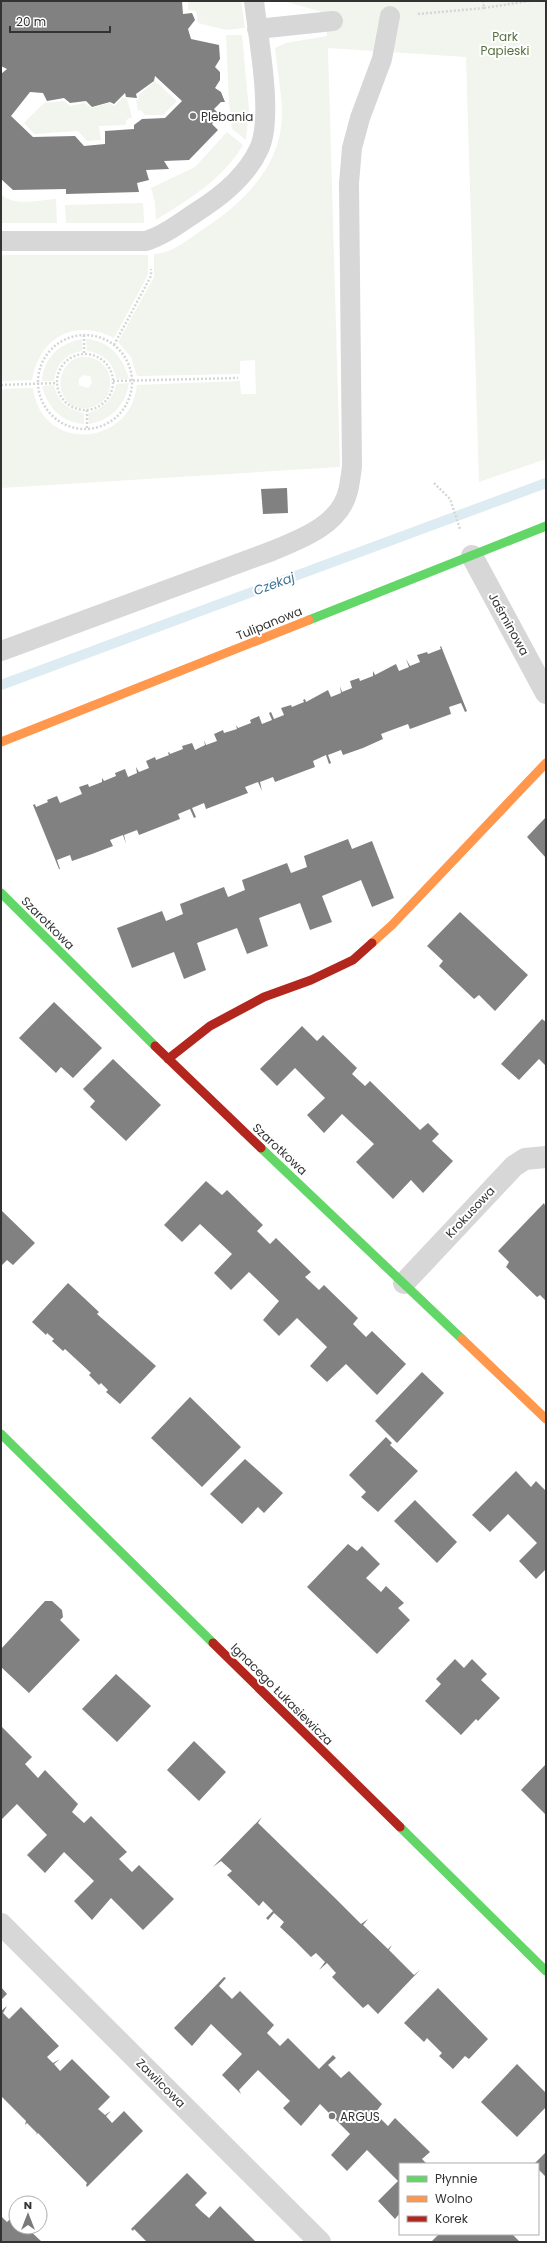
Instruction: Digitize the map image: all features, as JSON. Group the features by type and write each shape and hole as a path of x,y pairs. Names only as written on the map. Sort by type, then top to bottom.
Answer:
{"street":[{"name":"Tulipanowa","path":"1,742 546,526"},
{"name":"Jaśminowa","path":"472,556 546,692"},
{"path":"168,1059 210,1026 264,997 311,980 353,960 392,925 546,763"},
{"name":"Szarotkowa","path":"1,893 168,1059 546,1419"},
{"name":"Krokusowa","path":"404,1283 514,1166 525,1159 546,1157"},
{"name":"Ignacego Łukasiewicza","path":"1,1434 546,1971"},
{"name":"Zawilcowa","path":"1,1924 320,2242"}],"lane":[{"path":"1,241 146,241 166,232 226,192 250,165 260,148 264,131 265,110 254,1"},
{"path":"1,651 272,551 312,534 337,514 348,492 352,466 349,183 352,155 360,118 382,59 390,16"},
{"path":"258,29 333,21"}],"path":[{"path":"484,8 529,1"},
{"path":"114,345 151,276 151,263"},
{"path":"84,334 84,354"},
{"path":"84,334 98,337 114,345 123,354 130,366 133,381 130,396 124,409 114,420 100,427 87,429 69,427 55,419 44,406 38,391 38,375 43,359 54,346 68,338 84,334"},
{"path":"84,354 103,360 109,367 113,381 110,395 104,403 87,410 69,406 61,396 57,383 58,374 68,360 84,354"},
{"path":"113,381 238,378"},
{"path":"1,385 57,383"},
{"path":"87,410 87,429"},
{"path":"434,483 450,499 460,529"}],"green space":[{"path":"188,1 241,1 245,28 226,30 198,23 196,11 188,10"},
{"name":"Park Papieski","path":"283,1 546,1 546,459 479,482 466,57 328,48 340,467 1,488 1,389 33,388 39,409 52,424 68,432 85,434 103,431 119,421 131,406 137,385 240,381 241,394 256,394 255,360 240,361 240,374 137,376 131,357 118,342 154,277 154,254 168,251 181,244 233,207 257,182 275,152 280,135 282,108 275,48 286,43 327,36 326,13"},
{"path":"226,35 242,35 249,109 246,140 232,129 229,102"},
{"path":"155,81 177,101 163,115 145,115 141,110 138,111 136,100 139,99 138,96"},
{"path":"123,98 127,99 132,117 126,120 126,125 99,126 101,140 87,141 78,131 34,134 24,123 44,103 64,101 70,106 85,103 91,108 110,103 114,106"},
{"path":"227,132 243,145 235,157 226,168 193,196 156,220 155,202 151,188 195,167"},
{"path":"1,194 6,198 19,202 56,199 57,223 1,223"},
{"path":"143,203 144,223 66,223 65,205"},
{"path":"1,255 148,255 148,275 114,338 99,332 85,330 73,331 61,335 43,352 36,365 32,380 1,381"},
{"path":"82,339 82,351 71,354 63,361 57,370 54,381 42,381 46,365 54,353 66,344"},
{"path":"86,339 94,340 109,347 119,357 129,379 116,379 113,368 107,360 98,354 87,351"},
{"path":"79,357 91,358 101,362 107,370 110,379 110,388 106,397 99,404 88,408 78,408 70,404 64,397 61,388 61,379 64,370 70,363","holes":["83,375 90,376 92,383 88,388 79,385 79,379"]},
{"path":"129,383 124,399 116,411 104,419 89,424 88,413 107,403 113,394 116,384"},
{"path":"54,385 58,396 64,404 84,413 84,424 76,423 62,417 52,407 42,386"}],"building":[{"path":"1,1 182,1 183,14 192,13 195,20 188,29 191,39 219,45 220,59 215,67 220,72 220,80 215,88 221,92 225,102 221,102 214,109 220,115 212,124 218,130 189,160 164,161 169,169 146,170 149,180 137,183 139,192 66,194 66,189 13,190 1,179 1,74 7,69 1,66","holes":["155,76 182,101 165,118 142,119 134,125 134,129 105,131 105,144 84,146 75,136 33,137 11,116 30,92 43,93 47,101 64,98 70,103 86,101 92,107 110,102 114,104 125,93 126,97 137,98 136,94 154,81"]},
{"path":"287,488 288,513 263,514 261,489"},
{"path":"441,646 467,711 465,712 461,703 449,707 451,714 410,729 408,724 381,734 383,739 343,755 341,750 328,755 331,763 329,764 326,755 313,761 315,767 275,782 273,777 260,782 262,791 258,782 245,787 248,793 206,809 204,803 192,808 196,817 194,818 190,809 178,814 180,819 139,835 137,830 124,835 126,844 123,835 110,840 113,846 92,854 72,861 70,855 57,860 59,869 33,805 35,804 36,807 57,796 60,803 82,794 79,787 88,784 89,787 102,782 102,778 104,781 116,776 115,773 125,769 128,777 137,773 136,767 139,772 149,768 146,761 155,757 156,760 169,755 169,752 170,754 183,749 182,746 192,743 195,750 205,745 204,740 206,745 217,741 214,734 223,730 224,733 237,729 236,725 238,728 251,723 250,720 259,716 262,724 272,720 269,713 271,712 274,719 284,715 281,708 291,705 292,707 304,702 303,700 305,699 306,702 328,690 331,697 341,693 340,686 342,692 352,688 350,681 359,678 360,681 373,676 373,671 375,675 396,664 399,671 409,667 406,659 410,666 420,662 417,655 427,652 428,654 441,649"},
{"path":"546,817 546,858 527,837"},
{"path":"348,839 352,849 372,841 394,898 372,907 361,880 322,896 332,922 310,930 300,903 259,918 268,946 247,954 237,928 197,943 206,970 184,979 174,952 132,968 117,928 162,911 166,921 183,914 180,904 224,887 228,897 245,890 242,880 287,863 291,873 307,867 304,856"},
{"path":"460,912 528,975 495,1011 479,995 474,999 439,966 443,961 427,946"},
{"path":"54,1002 102,1048 73,1078 61,1067 56,1073 19,1038"},
{"path":"542,1019 546,1022 546,1066 539,1059 519,1080 501,1064"},
{"path":"302,1026 317,1041 323,1035 357,1068 352,1074 365,1086 370,1081 420,1130 428,1123 439,1134 432,1141 453,1161 423,1193 411,1180 393,1199 356,1162 374,1144 342,1114 324,1133 307,1115 325,1098 295,1068 277,1086 260,1069"},
{"path":"113,1059 161,1105 126,1141 90,1107 95,1101 83,1089"},
{"path":"206,1181 222,1195 227,1190 263,1225 257,1231 270,1244 276,1238 311,1272 305,1277 319,1290 324,1285 358,1318 353,1324 366,1337 372,1331 406,1364 377,1395 346,1364 327,1382 310,1366 327,1347 297,1318 279,1336 263,1320 279,1301 249,1272 231,1290 214,1273 232,1254 200,1224 182,1242 164,1225"},
{"path":"544,1203 546,1208 546,1301 540,1295 537,1297 506,1267 509,1262 498,1251"},
{"path":"1,1210 35,1243 13,1265 7,1260 1,1266"},
{"path":"68,1283 99,1312 97,1314 156,1366 120,1404 106,1392 108,1390 101,1383 99,1385 89,1375 91,1373 65,1349 63,1351 52,1341 54,1339 47,1333 46,1335 32,1322"},
{"path":"422,1372 444,1393 397,1443 375,1421"},
{"path":"190,1397 241,1447 202,1487 151,1438"},
{"path":"386,1437 392,1443 390,1445 418,1471 378,1512 361,1497 366,1492 349,1475"},
{"path":"245,1459 283,1493 264,1513 258,1507 242,1524 210,1494"},
{"path":"516,1471 531,1487 536,1481 546,1491 546,1569 536,1579 519,1561 537,1543 508,1514 490,1532 472,1515"},
{"path":"415,1500 457,1542 437,1563 394,1521"},
{"path":"348,1544 357,1551 362,1546 380,1564 366,1578 381,1592 386,1586 404,1603 398,1608 410,1620 377,1654 307,1587"},
{"path":"45,1601 52,1601 62,1610 63,1617 60,1620 80,1640 29,1693 1,1667 1,1649"},
{"path":"455,1659 464,1668 472,1659 487,1674 481,1680 500,1698 478,1721 476,1719 461,1735 425,1701 441,1684 436,1679"},
{"path":"116,1674 151,1706 117,1742 82,1709"},
{"path":"1,1726 32,1757 25,1764 38,1778 45,1770 78,1804 72,1812 84,1823 91,1816 127,1852 119,1859 132,1872 139,1865 174,1899 143,1930 111,1898 92,1920 74,1901 94,1881 64,1852 45,1873 27,1855 47,1835 17,1804 1,1820"},
{"path":"194,1741 226,1772 199,1801 167,1770"},
{"path":"546,1764 546,1815 521,1790"},
{"path":"262,1817 258,1823 361,1924 368,1919 363,1925 388,1949 392,1945 389,1950 414,1975 420,1970 378,2014 368,2004 363,2008 332,1977 336,1973 327,1963 319,1970 325,1962 316,1953 311,1957 280,1927 284,1922 274,1913 268,1920 266,1918 273,1911 263,1901 259,1906 227,1875 232,1871 221,1861 213,1867"},
{"path":"224,1977 226,1978 219,1986 232,1999 240,1991 274,2025 267,2033 280,2046 288,2038 319,2069 333,2055 336,2058 328,2065 341,2078 349,2071 382,2104 375,2113 388,2126 395,2118 430,2152 422,2159 426,2163 399,2163 399,2214 395,2219 378,2201 398,2181 367,2150 347,2171 331,2155 350,2134 320,2104 301,2126 283,2108 290,2101 258,2070 239,2090 241,2094 222,2075 242,2054 211,2024 192,2046 174,2028"},
{"path":"1,1987 7,1994 1,2000"},
{"path":"438,1988 488,2039 469,2059 465,2056 453,2069 439,2056 442,2053 427,2038 424,2042 404,2023"},
{"path":"7,2006 3,2013 9,2019 21,2007 59,2046 47,2057 53,2063 60,2059 54,2064 60,2071 72,2059 110,2097 98,2109 105,2115 111,2111 106,2116 112,2123 124,2111 143,2131 87,2187 87,2183 38,2133 36,2135 37,2133 27,2123 25,2125 26,2121 1,2096 1,2011"},
{"path":"517,2064 546,2093 546,2107 517,2137 481,2102"},
{"path":"546,2152 546,2177 539,2170 539,2163 535,2163"},
{"path":"187,2173 207,2193 195,2205 201,2211 209,2218 220,2206 256,2242 147,2242 134,2229 133,2231 131,2229"},
{"path":"1,2216 7,2222 8,2221 8,2235 35,2235 42,2242 1,2242"},
{"path":"438,2235 513,2235 520,2242 431,2242"}],"waterway":[{"name":"Czekaj","path":"1,685 546,483"}],"traffic: fast":[{"path":"309,620 546,526"},
{"path":"1,893 155,1046"},
{"path":"261,1148 462,1339"},
{"path":"1,1434 213,1643"},
{"path":"400,1827 546,1971"}],"traffic: slow":[{"path":"1,742 309,620"},
{"path":"372,943 392,925 546,763"},
{"path":"462,1339 546,1419"}],"traffic: jam":[{"path":"168,1059 210,1026 264,997 311,980 353,960 372,943"},
{"path":"155,1046 261,1148"},
{"path":"213,1643 400,1827"}],"place":[{"name":"Plebania","path":"193,116"},
{"name":"ARGUS","path":"332,2116"}]}
